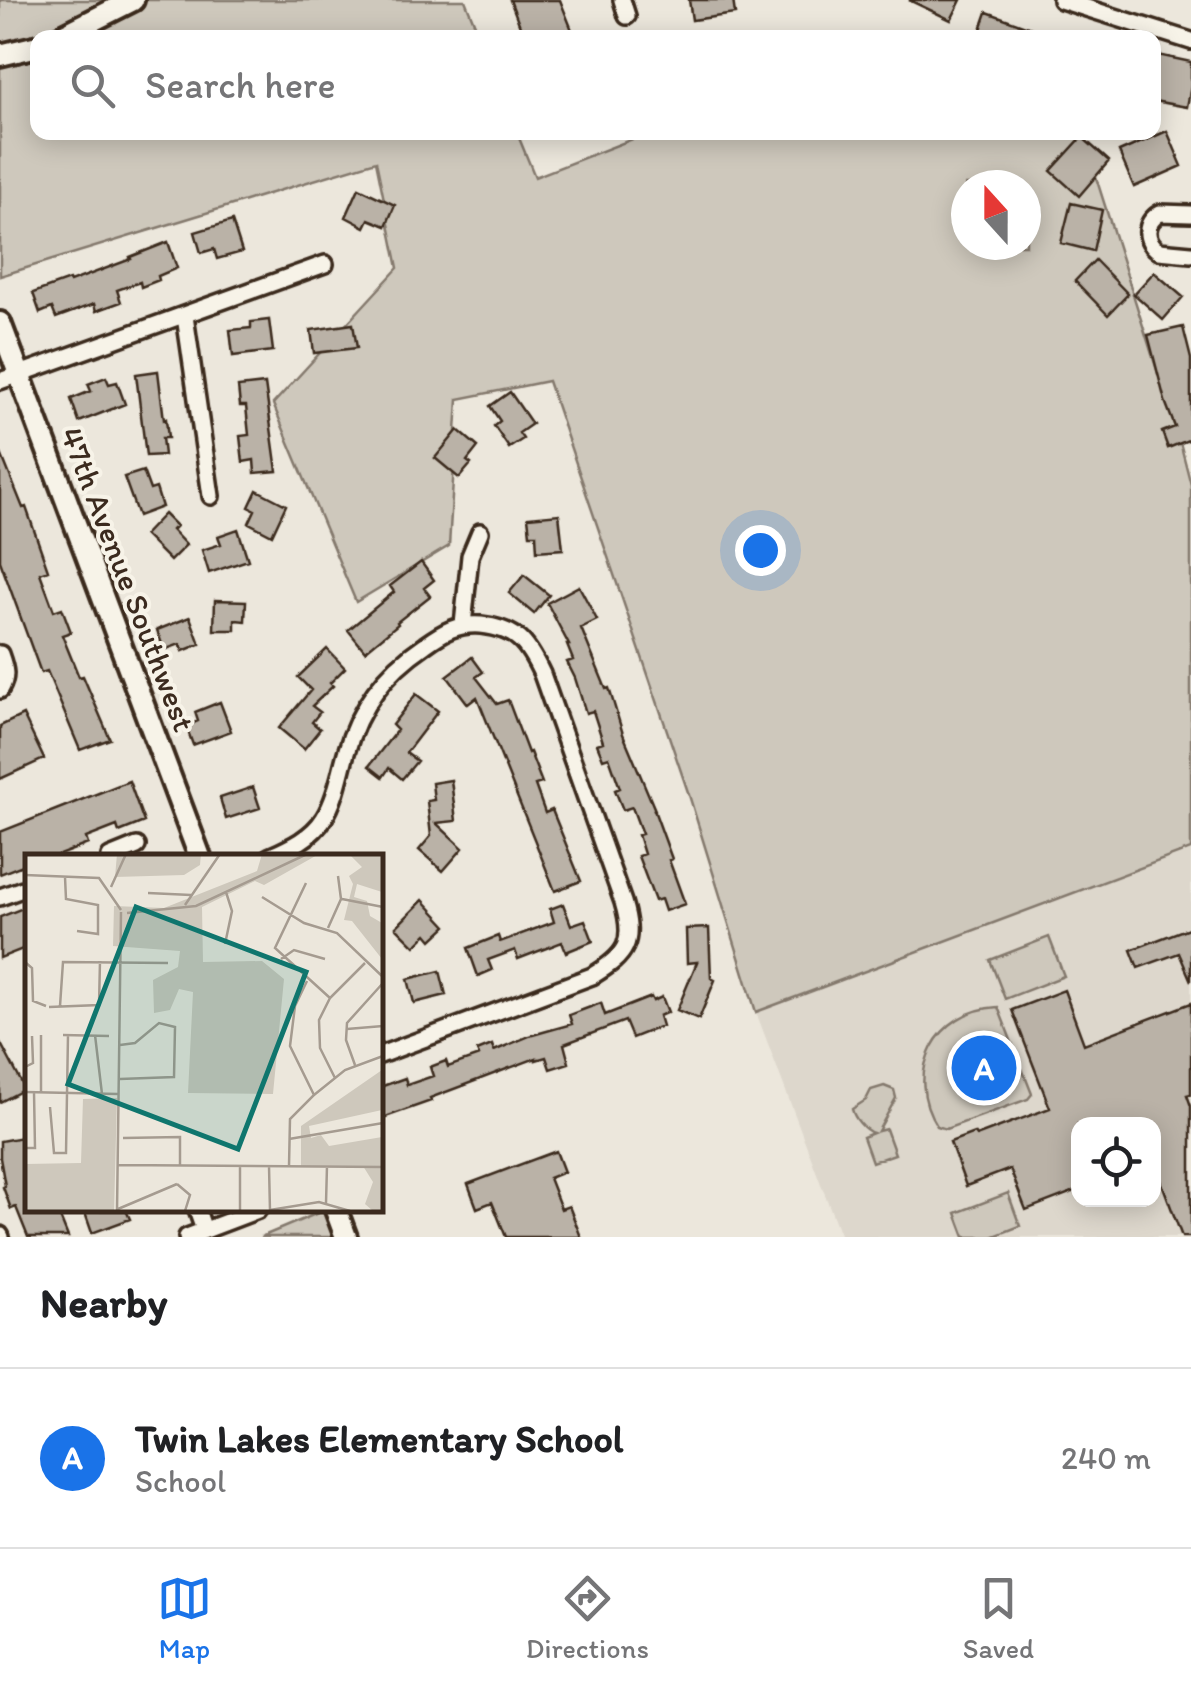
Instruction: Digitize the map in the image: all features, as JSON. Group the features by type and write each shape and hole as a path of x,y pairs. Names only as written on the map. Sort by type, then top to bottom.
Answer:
{"main road":[{"path":"74,30 133,0"},
{"path":"0,56 30,48"},
{"name":"47th Avenue Southwest","path":"0,323 10,377 199,854"},
{"path":"337,1212 346,1237"}],"street":[{"path":"1061,0 1156,30"},
{"path":"1161,32 1191,41"},
{"path":"1191,214 1160,213 1150,222 1148,235 1159,251 1191,254"},
{"path":"10,377 324,264"},
{"path":"185,316 211,496"},
{"path":"463,625 470,556 480,532"},
{"path":"273,854 313,832 324,819 350,739 369,698 412,654 439,635 463,625 506,629 523,641 536,662 624,902 629,924 627,945 613,964 592,976 382,1054"},
{"path":"0,654 6,670 3,686"},
{"path":"118,854 138,846"},
{"path":"0,897 25,888"},
{"path":"198,1212 204,1230"},
{"path":"187,1237 228,1215"}],"shaded area":[{"path":"0,0 465,0 477,30 30,30 30,140 520,140 535,177 630,140 1084,140 1191,485 1191,849 756,1012 689,795 548,381 458,399 449,546 356,602 273,404 398,268 376,161 0,276"},
{"path":"1191,849 1191,1237 841,1237 756,1012"},
{"path":"1049,937 1064,976 1005,999 990,960"},
{"path":"998,1007 1032,1094 1028,1099 946,1129 937,1126 927,1106 923,1085 931,1048 958,1019"},
{"path":"884,1086 894,1090 896,1098 878,1131 886,1129 895,1154 872,1162 863,1137 873,1133 860,1123 852,1109 866,1100 871,1090"},
{"path":"1008,1193 1020,1226 992,1237 965,1237 956,1213"},
{"path":"320,1212 337,1212 345,1237 261,1237"}],"building":[{"path":"510,0 560,0 572,30 516,30 520,26"},
{"path":"689,0 733,0 735,14 692,20"},
{"path":"909,0 961,0 951,20"},
{"path":"987,12 1036,30 981,30"},
{"path":"1161,56 1191,62 1187,107 1161,102"},
{"path":"1167,131 1182,166 1134,187 1119,152 1146,140 1161,140 1161,134"},
{"path":"1079,140 1085,140 1109,161 1079,196 1051,171"},
{"path":"359,188 395,205 386,226 369,219 365,227 346,217"},
{"path":"1071,203 1102,210 1093,251 1061,243"},
{"path":"232,221 242,252 217,259 214,249 201,253 195,232"},
{"path":"168,242 177,268 141,287 140,282 117,290 121,302 96,311 94,304 56,318 52,308 40,313 33,293"},
{"path":"1095,260 1128,294 1108,315 1075,281"},
{"path":"1154,272 1183,297 1163,320 1134,294"},
{"path":"269,320 273,351 233,356 230,330 251,328 251,322"},
{"path":"353,324 357,348 314,353 311,330"},
{"path":"1183,327 1191,359 1191,439 1168,448 1162,432 1175,427 1148,335"},
{"path":"158,371 168,438 162,438 164,455 146,456 136,374"},
{"path":"106,377 109,384 117,382 125,404 79,422 71,399 91,391 88,384"},
{"path":"265,384 277,471 255,473 254,460 243,462 240,436 249,435 246,406 240,406 238,387"},
{"path":"510,392 532,424 519,433 523,439 509,448 494,426 500,421 490,406"},
{"path":"458,430 478,447 459,478 435,458"},
{"path":"0,451 23,508 26,507 48,570 40,573 54,611 62,608 71,632 62,635 110,739 80,750 47,671 41,673 0,561"},
{"path":"143,471 150,490 156,488 162,507 138,516 124,477"},
{"path":"257,490 286,505 272,535 249,523 255,510 249,507"},
{"path":"164,514 186,545 170,561 144,535"},
{"path":"559,514 563,549 537,551 536,534 530,534 528,517"},
{"path":"238,529 248,560 209,573 202,550 221,544 218,536"},
{"path":"421,562 434,580 424,588 430,596 365,651 348,630 394,592 390,586"},
{"path":"524,575 549,595 534,614 509,593"},
{"path":"579,586 597,620 581,628 606,689 609,688 623,734 655,810 685,904 665,911 661,899 655,901 638,856 644,854 638,835 642,834 632,807 623,810 609,757 603,759 597,744 603,742 593,711 586,713 567,662 573,660 569,645 547,603"},
{"path":"215,600 246,601 245,621 235,620 235,630 214,630"},
{"path":"190,617 200,644 183,651 180,644 164,650 157,630"},
{"path":"327,649 345,668 312,706 320,712 312,722 320,729 304,749 279,728 311,690 298,677"},
{"path":"472,657 483,672 476,677 497,704 508,700 542,783 535,785 545,813 552,810 581,881 555,891 477,697 468,704 447,676"},
{"path":"416,694 438,711 406,753 417,761 402,779 389,768 383,777 369,766 397,730 392,725"},
{"path":"220,702 231,731 193,745 186,726 198,721 195,712"},
{"path":"23,715 44,759 0,779 0,726"},
{"path":"451,780 456,821 436,823 463,848 443,871 419,850 431,836 427,801 434,800 432,783"},
{"path":"129,781 144,822 119,832 117,826 86,838 88,844 62,854 25,854 25,864 0,874 0,832"},
{"path":"253,787 260,808 226,819 220,798"},
{"path":"423,900 447,926 432,940 427,934 415,946 396,927"},
{"path":"563,904 571,925 585,920 593,941 566,952 562,942 518,959 515,950 488,960 492,970 478,976 468,948 498,936 500,942 554,922 550,909"},
{"path":"25,907 25,948 0,958 0,917"},
{"path":"1191,927 1191,981 1179,953 1138,968 1131,950"},
{"path":"709,928 711,978 715,980 699,1019 677,1010 697,962 687,963 686,929"},
{"path":"440,971 446,995 414,1003 408,979"},
{"path":"1064,990 1084,1044 1191,1003 1191,1094 1187,1095 1191,1106 1191,1237 1182,1237 1161,1181 1161,1117 1071,1117 1071,1193 1026,1210 1010,1169 966,1186 950,1142 1050,1108 1012,1010"},
{"path":"651,997 653,1001 662,997 668,1012 659,1016 662,1026 632,1038 625,1021 564,1044 569,1063 550,1069 546,1057 536,1058 382,1118 382,1086 405,1078 407,1085 433,1076 430,1067 446,1061 448,1067 479,1056 477,1051 492,1045 494,1051 572,1024 569,1015 601,1003 605,1015"},
{"path":"0,1042 25,1089 0,1102"},
{"path":"25,1137 25,1212 58,1212 68,1237 28,1237 3,1187 0,1141"},
{"path":"556,1151 564,1172 549,1178 561,1209 569,1206 581,1237 506,1237 492,1202 477,1208 468,1184"},
{"path":"85,1212 127,1212 130,1219 92,1233"}],"place":[{"name":"Twin Lakes Elementary School","path":"984,1068"}]}
